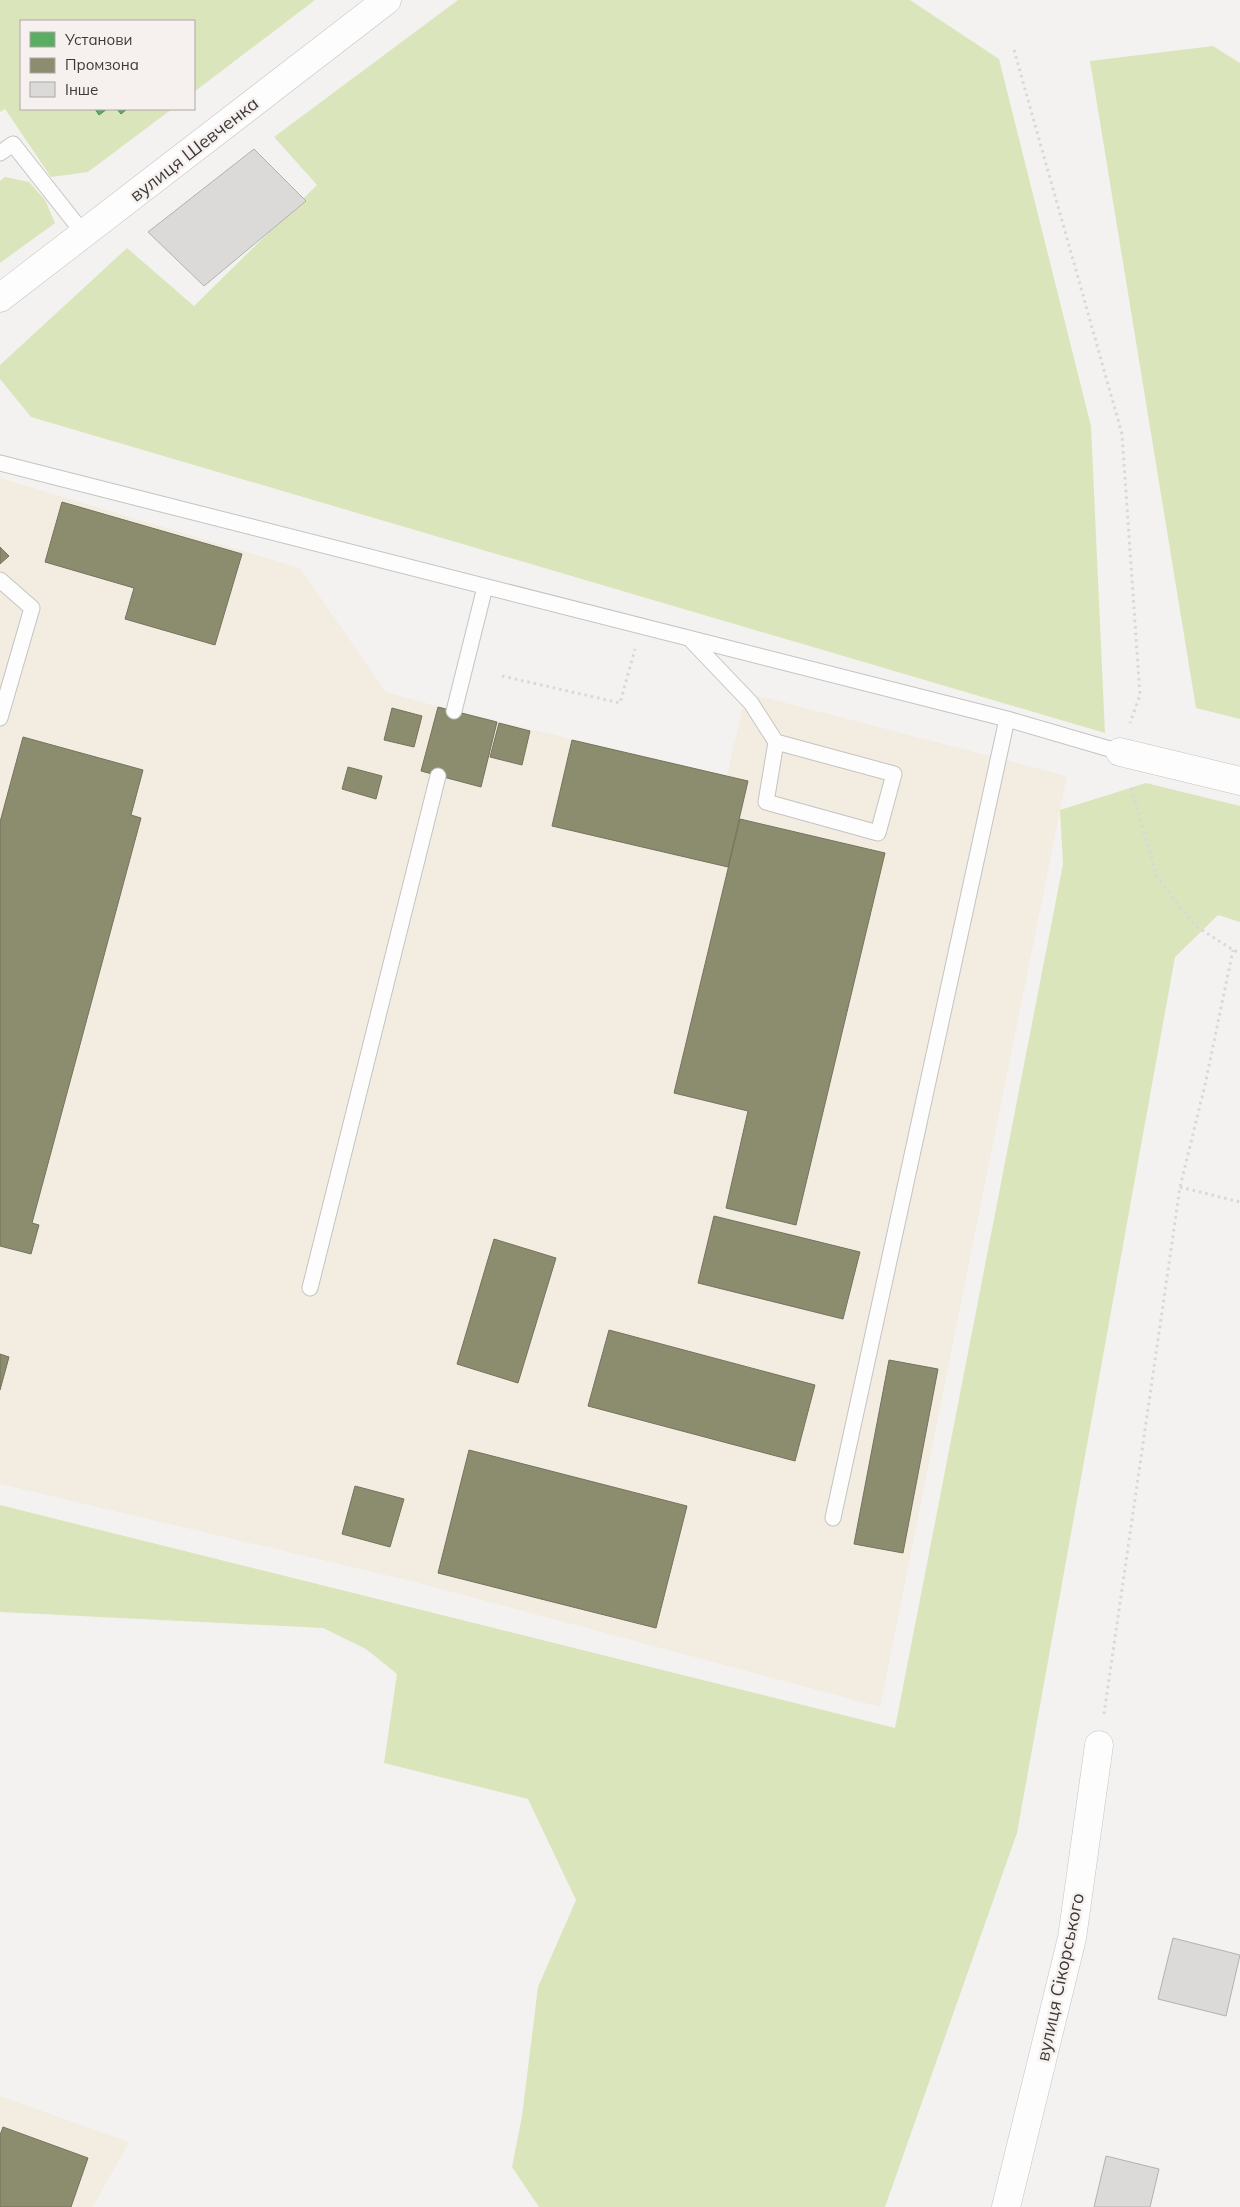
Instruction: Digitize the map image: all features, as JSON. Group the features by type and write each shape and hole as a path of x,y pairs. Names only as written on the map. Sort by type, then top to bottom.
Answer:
{"street":[{"name":"вулиця Шевченка","path":"0,298 387,0"},
{"path":"1120,752 1240,781"},
{"name":"вулиця Сікорського","path":"1006,2207 1072,1938 1100,1745"}],"lane":[{"path":"0,153 13,144 84,234"},
{"path":"0,463 1007,719 1120,752"},
{"path":"0,580 32,608 1,712"},
{"path":"454,711 485,587"},
{"path":"690,638 751,703 776,742 766,802 878,833 894,774 776,742"},
{"path":"833,1518 1007,719"},
{"path":"310,1288 438,776"}],"path":[{"path":"1014,50 1122,434 1140,695 1120,752 1156,877 1194,924 1240,953"},
{"path":"502,676 620,703 642,626"},
{"path":"1100,1745 1180,1187 1205,1086 1233,950"},
{"path":"1180,1187 1240,1202"}],"shaded area":[{"path":"0,478 300,568 386,692 454,711 727,776 742,710 759,696 1067,776 880,1707 411,1581 0,1484"},
{"path":"0,2096 129,2142 93,2207 0,2207"}],"green space":[{"path":"0,0 315,0 195,91 195,20 20,20 20,110 171,110 88,172 51,177 5,109 0,112"},
{"path":"458,0 910,0 999,59 1091,426 1105,733 31,417 0,379 0,365 127,248 194,306 317,185 274,137"},
{"path":"1213,46 1240,63 1240,719 1196,708 1090,61"},
{"path":"5,177 29,182 45,200 55,223 0,263 0,181"},
{"path":"1146,783 1240,806 1240,922 1218,915 1175,957 1017,1833 885,2207 539,2207 512,2167 522,2116 538,1987 576,1900 528,1799 384,1763 397,1674 366,1649 323,1628 0,1612 0,1505 895,1728 1063,864 1060,810"}],"building: Установи":[{"path":"96,110 106,110 99,115"},
{"path":"118,110 126,110 121,114"}],"building: Промзона":[{"path":"62,502 242,554 215,645 125,619 134,588 45,562"},
{"path":"0,547 9,556 0,564"},
{"path":"438,707 497,722 481,787 421,771"},
{"path":"392,708 422,716 414,747 384,740"},
{"path":"499,723 530,731 522,765 490,757"},
{"path":"23,737 143,770 131,815 141,818 32,1223 39,1225 31,1254 0,1246 0,822"},
{"path":"572,740 748,781 728,867 552,826"},
{"path":"348,767 382,776 376,799 342,789"},
{"path":"740,819 885,853 796,1225 726,1208 748,1111 674,1093"},
{"path":"714,1216 860,1252 843,1319 698,1283"},
{"path":"494,1239 556,1258 518,1383 457,1364"},
{"path":"609,1330 815,1385 795,1461 588,1406"},
{"path":"0,1354 9,1357 0,1390"},
{"path":"889,1360 938,1369 903,1553 854,1544"},
{"path":"469,1450 687,1506 656,1628 438,1573"},
{"path":"355,1486 404,1499 390,1547 342,1534"},
{"path":"3,2127 88,2158 71,2207 0,2207 0,2135"}],"building: Інше":[{"path":"254,149 306,201 204,286 148,232"},
{"path":"1173,1938 1240,1955 1226,2016 1158,1999"},
{"path":"1106,2156 1159,2169 1150,2207 1094,2207"}]}
